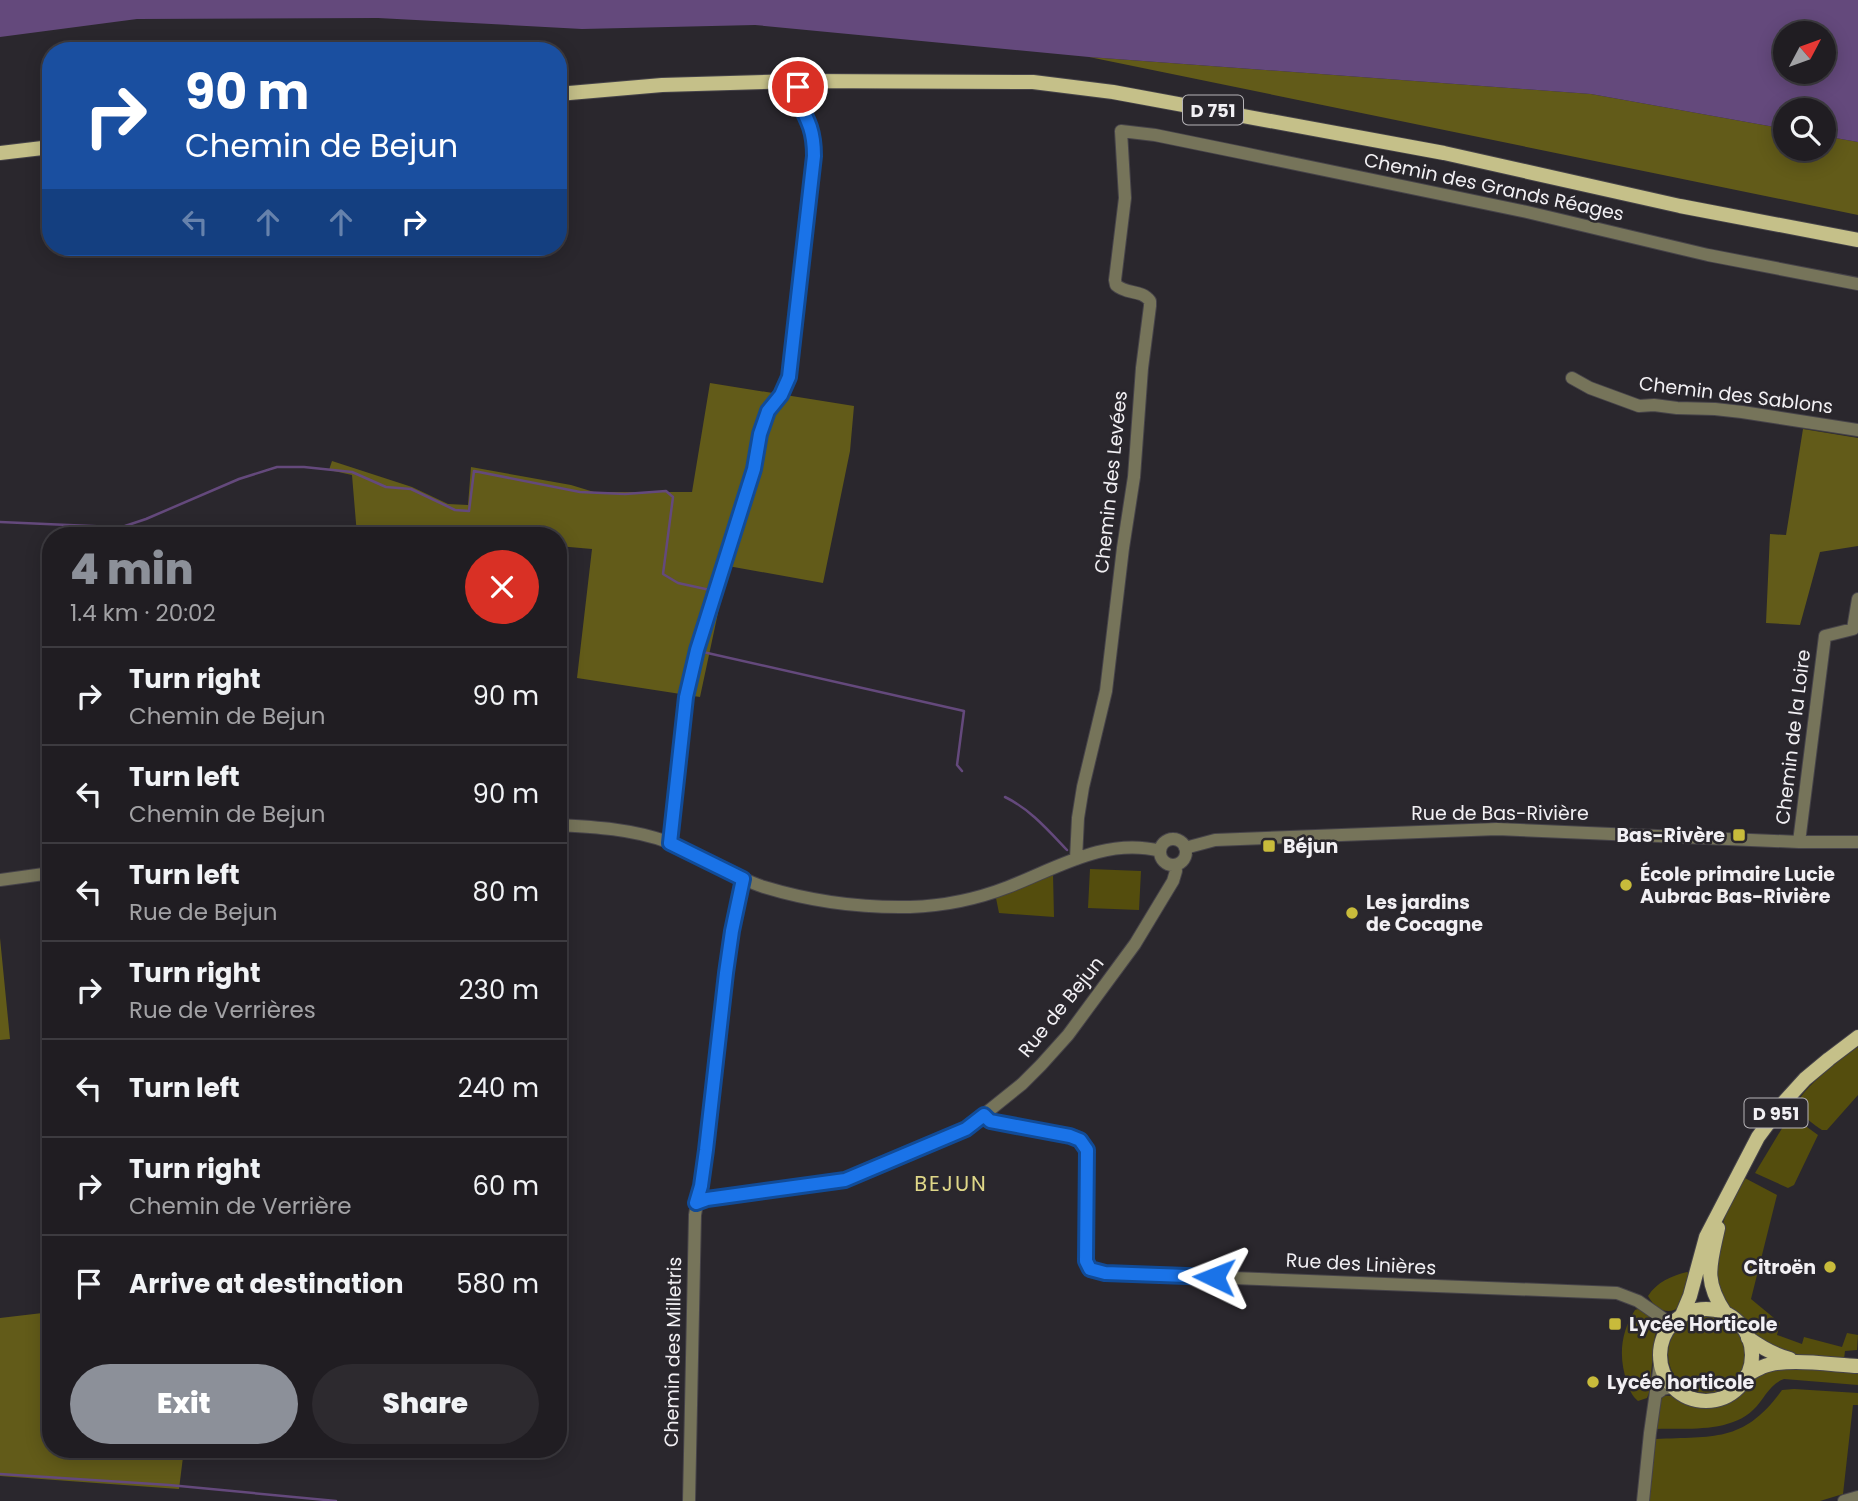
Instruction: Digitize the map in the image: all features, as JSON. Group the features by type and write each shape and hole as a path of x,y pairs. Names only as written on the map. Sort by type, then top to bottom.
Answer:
{"main road":[{"name":"D 751","path":"567,93 663,85 798,81 1033,82 1113,92 1444,153 1680,206 1858,240"},
{"path":"0,153 42,148"},
{"name":"D 951","path":"1677,1320 1690,1296 1706,1237 1758,1137 1784,1101 1821,1066 1858,1037"},
{"name":"D 951","path":"1721,1210 1710,1262 1710,1276 1712,1289 1725,1313"},
{"path":"1703,1309 1725,1313 1743,1328 1748,1338 1751,1357 1747,1375 1730,1394 1719,1399 1706,1401 1682,1394 1672,1387 1660,1364 1663,1336 1677,1320 1692,1311 1703,1309"},
{"path":"1748,1338 1765,1351 1778,1356 1805,1362 1858,1367"},
{"path":"1747,1375 1763,1366 1776,1363 1805,1362"}],"street":[{"path":"670,843 686,697 697,650 754,469 760,434 768,411 781,395 789,377 814,156 809,126 798,102 798,81"},
{"name":"Chemin des Grands Réages","path":"1121,131 1243,153 1527,212 1708,256 1858,284"},
{"name":"Chemin des Levées","path":"1076,859 1083,787 1106,691 1134,477 1142,368 1150,306 1146,296 1123,291 1116,285 1115,280 1125,198 1121,131"},
{"name":"Chemin des Sablons","path":"1572,378 1590,388 1639,406 1742,412 1858,430"},
{"name":"Chemin de la Loire","path":"1799,842 1825,636 1853,629 1858,599"},
{"path":"567,826 645,835 670,843 743,879 790,894 858,904 907,907 952,904 1006,888 1101,851 1126,847 1160,851"},
{"name":"Rue de Bas-Rivière","path":"1185,848 1215,840 1497,829 1799,842 1858,842"},
{"path":"1178,840 1185,848 1185,857 1180,864 1164,862 1160,851 1164,842 1178,840"},
{"name":"Rue de Bejun","path":"696,1203 707,1199 845,1180 966,1129 1041,1065 1068,1035 1135,944 1173,881 1175,865"},
{"path":"0,880 42,874"},
{"name":"Chemin des Milletris","path":"689,1501 696,1203 706,1150 732,931 743,879"},
{"name":"Rue des Linières","path":"984,1115 990,1121 1070,1136 1080,1140 1087,1150 1086,1261 1090,1269 1105,1273 1618,1293 1677,1320"},
{"path":"1643,1501 1660,1364"},
{"path":"1656,1394 1672,1387"},
{"path":"1844,1501 1858,1497"}],"shaded area":[{"path":"0,0 1858,0 1858,142 1836,138 1836,98 1773,98 1773,127 1591,94 1089,57 755,25 582,29 378,18 137,19 0,37"},
{"path":"1089,57 1591,94 1773,127 1773,161 1836,161 1836,138 1858,142 1858,215"},
{"path":"710,383 854,406 850,451 823,583 728,566 700,697 577,678 592,549 567,547 567,527 356,527 352,475 329,470 332,461 412,487 448,504 468,505 471,467 571,485 594,492 692,492"},
{"path":"1803,429 1858,438 1858,546 1820,552 1800,625 1766,623 1770,534 1786,535"},
{"path":"1090,869 1141,871 1139,910 1088,908"},
{"path":"1053,874 1054,917 999,913 996,898"},
{"path":"0,938 10,1039 0,1040"},
{"path":"1858,1047 1858,1095 1827,1130 1822,1130 1801,1113 1799,1100 1822,1075"},
{"path":"1787,1120 1800,1122 1818,1135 1794,1185 1788,1188 1755,1173"},
{"path":"1741,1176 1777,1195 1751,1299 1780,1323 1777,1335 1802,1344 1804,1337 1842,1347 1847,1333 1858,1335 1857,1350 1845,1351 1844,1359 1793,1356 1755,1339 1744,1317 1724,1303 1715,1273 1716,1257 1723,1222"},
{"path":"1687,1272 1692,1275 1681,1306 1667,1311 1655,1305 1648,1296 1656,1287"},
{"path":"1641,1308 1661,1324 1655,1335 1649,1393 1647,1398 1638,1401 1632,1395 1624,1372 1622,1344 1635,1310"},
{"path":"42,1313 42,1458 183,1458 179,1489 0,1476 0,1318"},
{"path":"1699,1315 1715,1315 1729,1321 1740,1332 1746,1346 1746,1362 1740,1376 1729,1387 1715,1393 1699,1393 1685,1387 1674,1376 1668,1362 1668,1346 1674,1332 1685,1321"},
{"path":"1770,1368 1858,1371 1858,1385 1784,1379 1770,1388 1753,1410 1732,1423 1707,1428 1655,1429 1660,1398 1671,1396 1703,1405 1718,1403 1736,1395 1752,1377"},
{"path":"1782,1390 1858,1393 1858,1405 1853,1405 1843,1494 1820,1501 1650,1501 1656,1439 1711,1436 1741,1428 1754,1420"}],"waterway":[{"path":"125,526 239,479 277,467 352,472 386,487 411,489 455,510 469,511 474,471 580,492 625,494 666,491 673,497 663,574 678,583 710,590"},
{"path":"0,522 114,527"},
{"path":"703,652 964,711 957,765 962,771"},
{"path":"1005,797 1031,814 1067,850"},
{"path":"0,1474 169,1485 336,1501"}],"place":[{"name":"Bas-Rivère","path":"1739,835"},
{"name":"Béjun","path":"1269,846"},
{"name":"École primaire Lucie Aubrac Bas-Rivière","path":"1626,885"},
{"name":"Les jardins de Cocagne","path":"1352,913"},
{"name":"Citroën","path":"1830,1267"},
{"name":"Lycée Horticole","path":"1615,1324"},
{"name":"Lycée horticole","path":"1593,1382"}],"district":[{"name":"BEJUN","path":"951,1183"}],"route":[{"path":"798,87 798,102 809,126 814,156 789,377 781,395 768,411 760,434 754,469 697,650 686,697 670,843 743,879 732,931 706,1150 696,1203 707,1199 845,1180 966,1129 984,1115 990,1121 1070,1136 1080,1140 1087,1150 1086,1261 1090,1269 1105,1273 1214,1277"}]}
